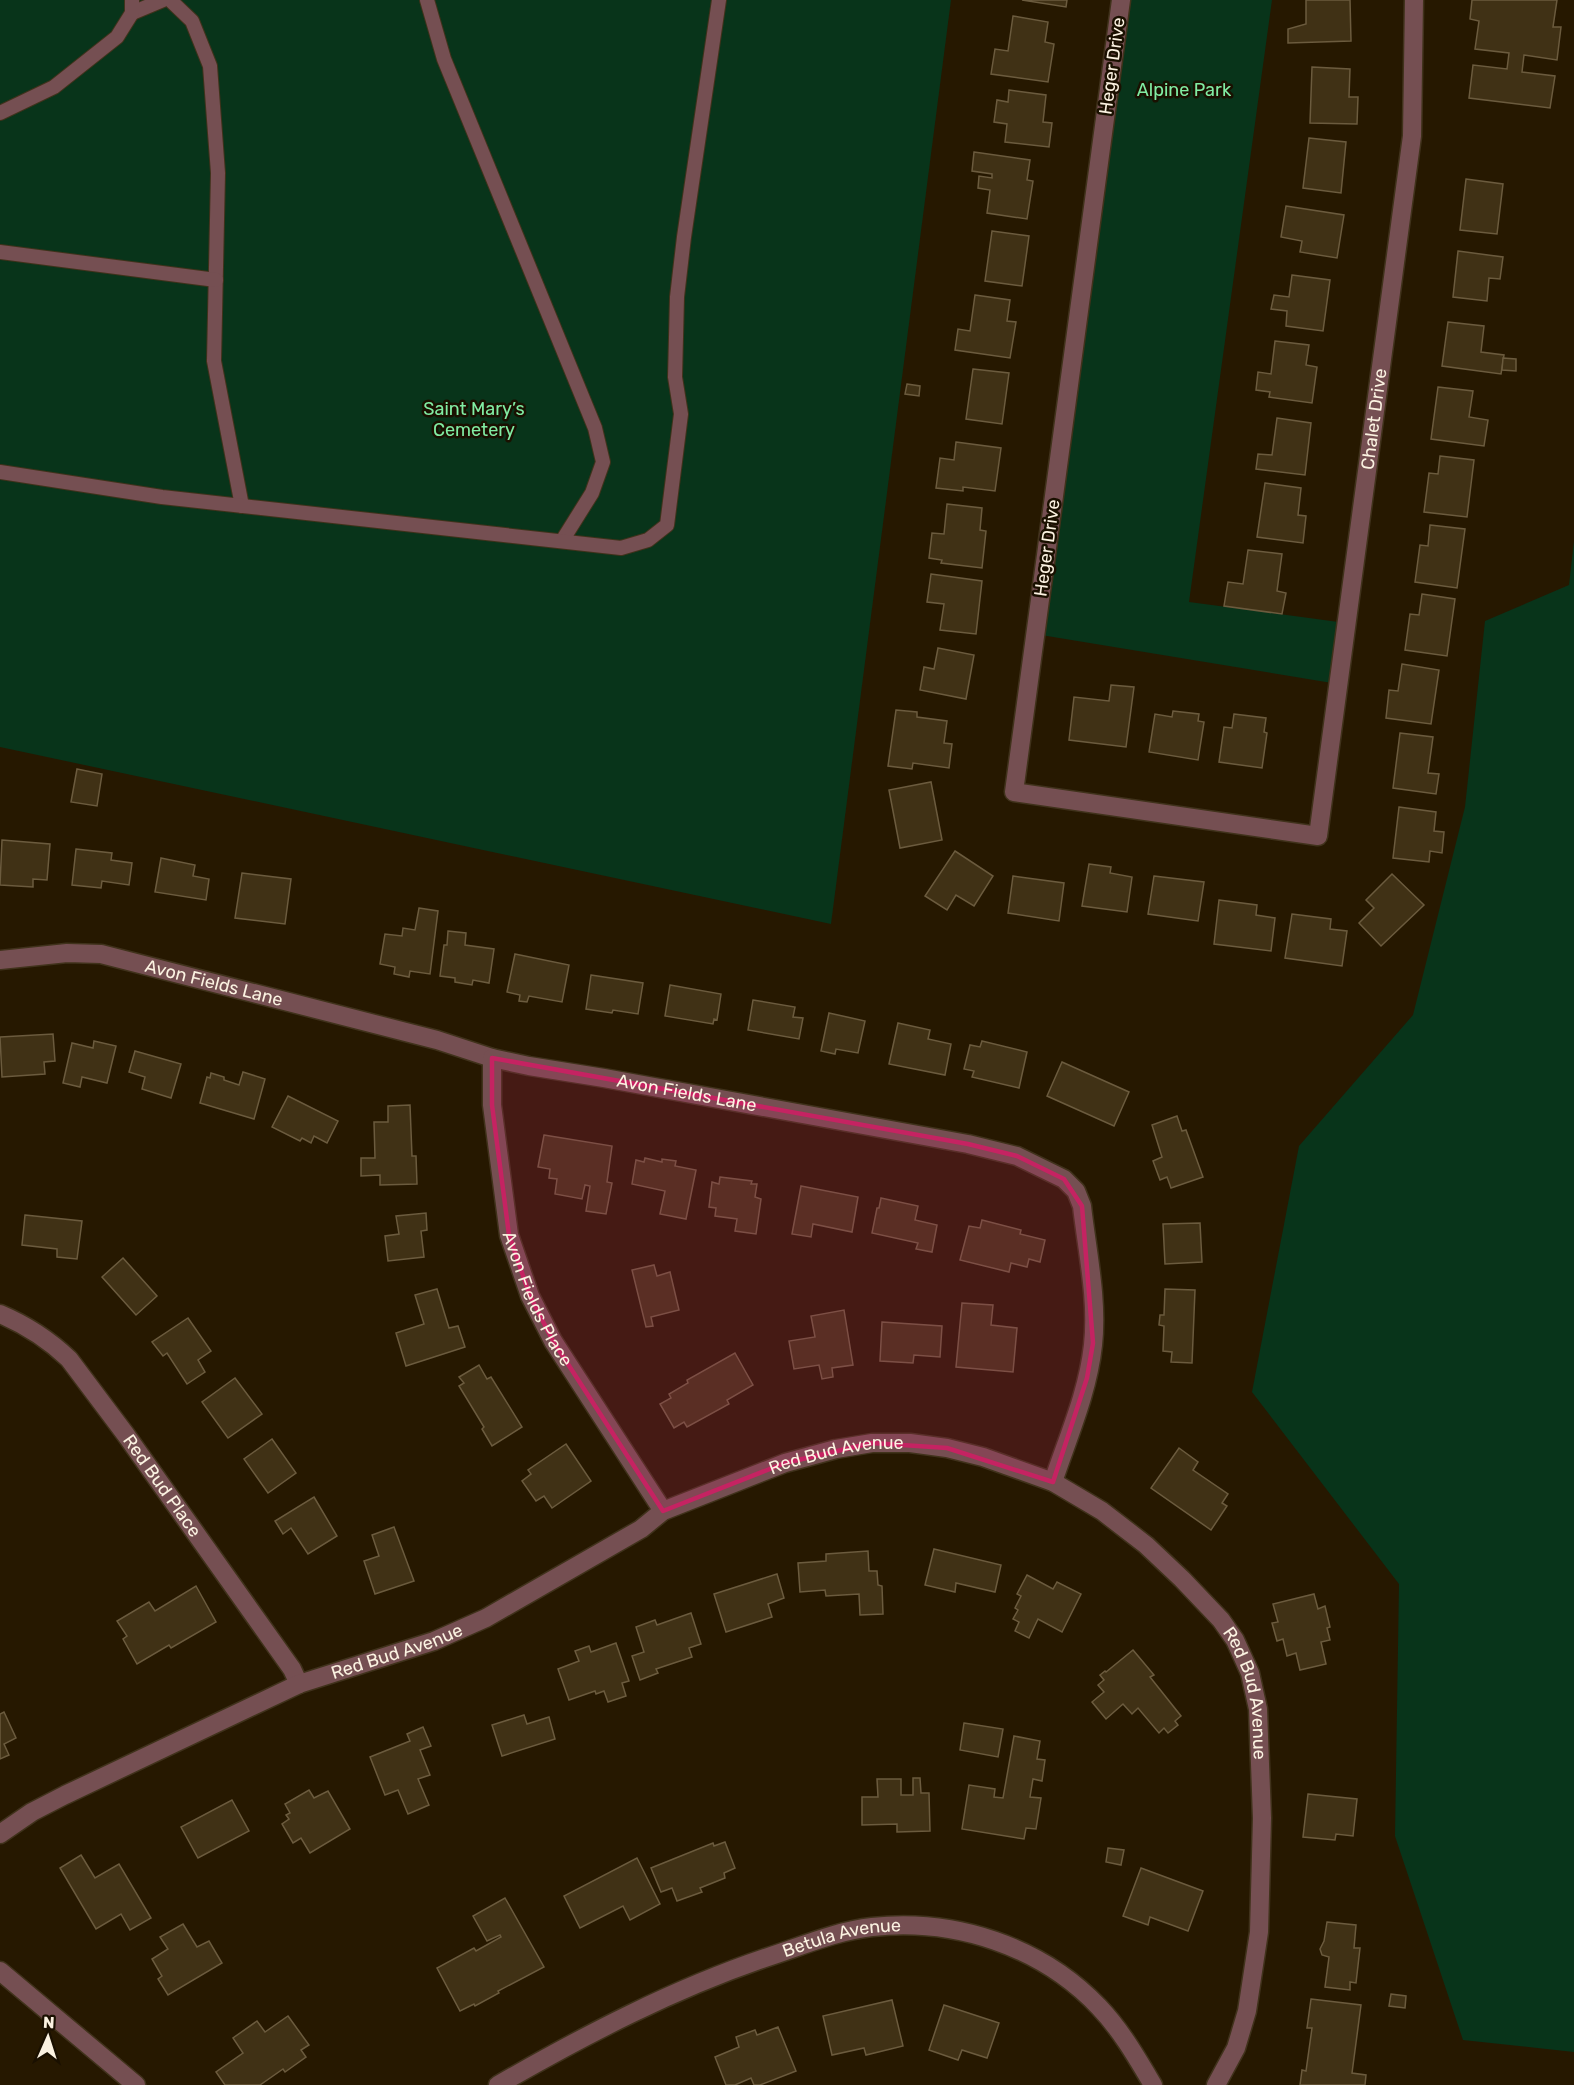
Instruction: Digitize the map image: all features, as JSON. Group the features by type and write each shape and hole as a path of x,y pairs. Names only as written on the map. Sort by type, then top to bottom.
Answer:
{"street":[{"name":"Heger Drive","path":"1121,0 1014,792 1318,836"},
{"name":"Chalet Drive","path":"1318,836 1412,136 1414,0"},
{"name":"Avon Fields Lane","path":"0,960 67,953 101,954 437,1040 492,1058 968,1144 1017,1156 1064,1179 1076,1191 1082,1206 1094,1307 1093,1343 1087,1378 1053,1482"},
{"name":"Avon Fields Place","path":"492,1058 492,1105 509,1235 530,1296 553,1341 663,1511"},
{"name":"Red Bud Place","path":"0,1314 22,1323 52,1342 69,1359 220,1566 292,1669 299,1684"},
{"name":"Red Bud Avenue","path":"0,1834 32,1812 65,1795 299,1684 434,1641 486,1618 641,1529 663,1511 785,1463 836,1449 872,1443 910,1443 947,1448 983,1457 1053,1482 1102,1511 1146,1545 1221,1620 1235,1640 1250,1673 1258,1709 1262,1807 1259,1932 1247,2011 1236,2048 1216,2085"},
{"name":"Betula Avenue","path":"498,2085 575,2041 659,2000 746,1964 835,1935 870,1927 906,1925 942,1927 977,1934 1011,1946 1043,1962 1099,2007 1126,2041 1153,2085"},
{"path":"0,1971 136,2085"}],"lane":[{"path":"0,113 54,87 117,37 132,6 163,0"},
{"path":"170,0 192,21 210,66 218,173 214,362 242,506"},
{"path":"427,0 444,59 595,428 603,462 592,493 562,541"},
{"path":"0,472 162,497 621,548 648,540 667,525 681,414 675,377 677,297 719,0"},
{"path":"0,252 216,280"}],"highlighted area":[{"path":"492,1058 968,1144 1017,1156 1064,1179 1082,1206 1093,1343 1087,1378 1053,1482 947,1448 872,1443 785,1463 663,1511 553,1341 530,1296 509,1235 492,1105"}],"green space":[{"name":"Saint Mary’s Cemetery","path":"0,0 951,0 831,924 0,747"},
{"name":"Alpine Park","path":"1121,0 1272,0 1189,602 1346,623 1338,684 1035,634"},
{"path":"1574,541 1574,2052 1463,2040 1395,1836 1399,1584 1252,1392 1299,1146 1413,1015 1465,807 1485,621 1569,585"}],"building":[{"path":"1022,0 1067,0 1066,7"},
{"path":"1306,0 1350,0 1351,41 1288,43 1288,29 1306,24"},
{"path":"1472,0 1557,0 1553,27 1561,27 1557,60 1524,55 1522,72 1555,76 1550,108 1469,98 1473,65 1507,69 1509,53 1475,49 1479,21 1470,19"},
{"path":"1013,16 1048,22 1045,42 1054,44 1048,82 991,74 995,49 1008,51"},
{"path":"1312,67 1350,69 1349,97 1358,97 1357,124 1310,123"},
{"path":"1009,90 1046,95 1043,122 1052,123 1049,147 1005,142 1007,124 994,122 997,100 1008,102"},
{"path":"1309,138 1346,142 1341,193 1303,188"},
{"path":"974,152 1030,160 1027,180 1033,181 1027,219 987,213 990,190 978,188 979,176 992,178 992,174 972,171"},
{"path":"1466,179 1503,184 1497,234 1460,230"},
{"path":"1286,206 1344,215 1337,258 1300,252 1302,241 1281,237"},
{"path":"992,231 1029,236 1022,286 985,281"},
{"path":"1458,251 1503,257 1500,279 1489,278 1487,301 1453,297"},
{"path":"1292,275 1330,280 1323,331 1286,326 1287,311 1271,309 1274,295 1289,297"},
{"path":"975,295 1010,300 1007,321 1016,322 1010,358 955,350 958,329 970,331"},
{"path":"1448,322 1484,326 1481,352 1504,355 1501,374 1442,366"},
{"path":"1275,341 1309,345 1306,365 1317,367 1312,403 1269,397 1270,392 1256,390 1258,372 1271,374"},
{"path":"1503,358 1516,359 1516,371 1502,370"},
{"path":"973,369 1009,373 1002,424 966,419"},
{"path":"907,384 920,386 919,396 905,394"},
{"path":"1438,387 1473,391 1469,417 1488,420 1484,446 1431,439"},
{"path":"1277,418 1311,423 1305,475 1256,469 1258,454 1272,455"},
{"path":"956,442 1001,448 995,491 963,487 963,491 936,488 940,458 954,460"},
{"path":"1440,456 1474,460 1467,517 1424,512 1429,473 1438,474"},
{"path":"1265,483 1301,488 1298,515 1306,516 1303,543 1257,537"},
{"path":"947,504 982,508 980,530 986,531 982,568 941,563 942,560 929,558 932,533 944,534"},
{"path":"1430,525 1465,529 1457,588 1415,582 1420,545 1428,546"},
{"path":"1248,550 1282,554 1277,591 1286,593 1282,614 1224,606 1228,582 1243,584"},
{"path":"931,574 982,581 976,634 940,630 944,604 927,602"},
{"path":"1422,594 1455,599 1447,656 1405,650 1410,614 1419,615"},
{"path":"938,648 974,655 966,699 920,690 924,667 934,669"},
{"path":"1402,664 1439,670 1431,724 1386,718 1389,690 1398,691"},
{"path":"1111,685 1134,687 1126,747 1069,740 1074,697 1109,701"},
{"path":"896,710 917,712 917,717 947,721 944,743 952,744 949,768 913,763 912,769 888,766"},
{"path":"1173,711 1199,714 1198,721 1204,722 1198,760 1149,752 1155,714 1172,717"},
{"path":"1234,714 1266,718 1264,732 1267,733 1262,768 1219,762 1224,727 1232,728"},
{"path":"1400,733 1433,737 1428,773 1439,774 1436,794 1393,788"},
{"path":"77,769 102,774 97,806 71,802"},
{"path":"931,782 942,840 900,848 889,790"},
{"path":"1399,807 1436,812 1434,831 1444,832 1442,853 1430,851 1429,862 1393,858"},
{"path":"2,840 50,844 47,880 33,879 33,887 0,885"},
{"path":"76,849 112,853 111,860 132,863 129,885 102,881 101,888 72,885"},
{"path":"955,851 993,876 974,906 956,895 947,910 925,896"},
{"path":"161,858 195,865 193,876 209,879 206,900 155,892"},
{"path":"1089,864 1111,867 1110,873 1132,877 1127,912 1082,906"},
{"path":"242,873 291,879 285,924 235,918"},
{"path":"1392,874 1424,905 1381,946 1359,923 1374,908 1366,900"},
{"path":"1013,876 1064,883 1059,921 1008,913"},
{"path":"1154,876 1204,882 1198,921 1148,914"},
{"path":"1219,900 1257,905 1256,915 1275,918 1271,951 1214,944"},
{"path":"419,908 438,911 430,974 410,971 409,977 394,974 395,967 380,964 385,934 402,936 403,928 415,930"},
{"path":"1292,914 1331,919 1330,929 1347,931 1342,966 1285,958"},
{"path":"448,931 466,933 465,945 494,949 489,983 473,980 472,985 455,982 455,978 440,976"},
{"path":"515,954 569,965 562,1002 529,996 527,1002 519,1001 520,995 507,992"},
{"path":"591,975 643,983 638,1014 586,1009"},
{"path":"670,985 721,994 717,1020 714,1019 713,1024 665,1016"},
{"path":"753,1000 795,1007 793,1017 803,1018 799,1039 748,1030"},
{"path":"829,1013 865,1021 858,1053 836,1049 835,1054 821,1051"},
{"path":"898,1023 930,1030 928,1039 951,1044 945,1075 889,1064"},
{"path":"53,1034 55,1061 44,1062 45,1074 2,1077 0,1037"},
{"path":"94,1041 116,1046 107,1083 82,1077 80,1087 63,1083 72,1043 93,1048"},
{"path":"982,1041 1027,1052 1019,1088 972,1077 974,1071 964,1069 970,1045 980,1047"},
{"path":"135,1051 181,1064 171,1098 142,1089 145,1077 129,1072"},
{"path":"1062,1062 1129,1092 1114,1126 1047,1096"},
{"path":"243,1072 265,1079 254,1119 200,1103 207,1077 210,1078 211,1073 239,1085"},
{"path":"288,1096 338,1121 327,1143 314,1136 311,1143 302,1138 300,1141 272,1127"},
{"path":"410,1105 412,1156 416,1156 417,1184 380,1185 380,1175 361,1176 361,1158 375,1158 374,1122 388,1122 388,1106"},
{"path":"1177,1116 1182,1131 1186,1130 1203,1177 1171,1188 1167,1177 1160,1180 1153,1161 1162,1157 1152,1125"},
{"path":"544,1135 612,1146 607,1182 612,1183 606,1214 586,1211 590,1186 585,1185 582,1199 555,1194 557,1179 549,1178 550,1169 538,1167"},
{"path":"645,1158 662,1162 662,1159 676,1161 675,1166 696,1170 686,1219 660,1214 665,1191 632,1184 636,1160 644,1162"},
{"path":"720,1177 752,1181 751,1184 757,1184 755,1197 761,1199 756,1234 735,1231 737,1219 715,1216 716,1208 709,1207 712,1182 719,1184"},
{"path":"801,1186 858,1197 852,1232 813,1224 811,1237 792,1234"},
{"path":"881,1198 918,1206 915,1220 937,1225 932,1252 916,1249 918,1243 872,1233"},
{"path":"426,1213 427,1230 421,1231 424,1257 388,1261 385,1236 399,1234 396,1216"},
{"path":"25,1215 82,1221 77,1259 57,1257 57,1249 22,1245"},
{"path":"982,1220 1021,1230 1020,1234 1045,1240 1040,1262 1029,1259 1027,1267 1011,1263 1009,1272 960,1260 969,1226 980,1228"},
{"path":"1200,1223 1202,1262 1165,1264 1163,1224"},
{"path":"123,1258 157,1296 136,1315 102,1277"},
{"path":"654,1265 657,1276 670,1272 679,1310 651,1317 653,1326 646,1327 632,1270"},
{"path":"437,1289 449,1328 458,1326 465,1347 406,1366 396,1333 424,1324 415,1295"},
{"path":"1165,1289 1195,1290 1192,1363 1171,1362 1172,1352 1163,1351 1164,1326 1159,1325 1160,1315 1164,1315"},
{"path":"962,1303 993,1305 991,1325 1017,1328 1013,1372 956,1367"},
{"path":"844,1310 853,1365 832,1368 833,1377 822,1379 819,1365 794,1369 789,1341 815,1337 811,1316"},
{"path":"188,1318 211,1351 198,1360 205,1372 187,1384 167,1353 163,1356 152,1342"},
{"path":"882,1322 942,1326 940,1357 914,1355 913,1363 880,1361"},
{"path":"735,1353 753,1385 727,1400 729,1404 687,1427 684,1422 674,1428 660,1404 671,1398 669,1394 688,1383 687,1380"},
{"path":"479,1365 487,1379 491,1377 522,1427 492,1446 482,1429 484,1427 459,1386 464,1383 459,1377"},
{"path":"235,1378 262,1414 228,1438 202,1402"},
{"path":"272,1439 296,1473 268,1493 244,1459"},
{"path":"566,1444 591,1481 552,1508 544,1496 536,1501 522,1481 531,1474 528,1470"},
{"path":"1179,1448 1198,1462 1193,1470 1228,1494 1222,1503 1227,1506 1211,1530 1151,1488"},
{"path":"314,1497 337,1536 308,1554 291,1528 283,1534 275,1521"},
{"path":"394,1527 414,1581 375,1594 364,1561 379,1556 372,1535"},
{"path":"934,1549 1001,1565 995,1592 956,1583 955,1592 925,1585"},
{"path":"868,1551 869,1571 877,1571 878,1585 882,1586 883,1614 860,1615 859,1594 826,1596 825,1590 800,1592 798,1563 826,1561 826,1554"},
{"path":"777,1574 784,1598 768,1604 772,1617 726,1632 714,1594"},
{"path":"1027,1575 1053,1589 1057,1582 1081,1594 1062,1632 1038,1619 1029,1638 1015,1631 1019,1622 1013,1619 1021,1596 1017,1594"},
{"path":"196,1586 216,1622 171,1648 169,1645 137,1664 123,1639 127,1636 117,1621 149,1602 155,1611"},
{"path":"1314,1594 1318,1609 1325,1606 1330,1627 1327,1628 1330,1640 1321,1642 1326,1664 1300,1670 1296,1653 1287,1656 1283,1639 1277,1641 1272,1623 1278,1622 1273,1604"},
{"path":"691,1613 701,1644 689,1648 692,1657 656,1669 658,1673 640,1680 632,1656 644,1652 636,1627 655,1620 657,1625"},
{"path":"616,1643 629,1681 622,1683 626,1696 608,1702 604,1691 596,1694 595,1691 569,1700 558,1669 579,1661 575,1651 589,1646 591,1652"},
{"path":"1133,1650 1154,1675 1150,1677 1181,1716 1175,1721 1178,1725 1168,1733 1164,1728 1159,1733 1138,1708 1132,1714 1123,1704 1106,1719 1092,1702 1104,1692 1098,1685 1104,1680 1100,1675"},
{"path":"4,1712 16,1738 4,1744 9,1755 0,1759 0,1714"},
{"path":"524,1715 527,1724 549,1717 555,1739 502,1756 492,1725"},
{"path":"964,1723 1003,1729 998,1757 960,1750"},
{"path":"423,1727 431,1746 420,1750 430,1775 418,1779 429,1805 408,1814 398,1790 385,1795 370,1757 410,1741 407,1734"},
{"path":"1014,1736 1040,1741 1037,1759 1045,1760 1042,1781 1033,1779 1030,1797 1041,1798 1036,1829 1026,1828 1024,1839 962,1829 969,1785 995,1789 994,1797 1003,1798"},
{"path":"913,1778 920,1778 921,1793 929,1793 930,1831 897,1832 897,1824 862,1825 862,1797 878,1797 877,1779 901,1779 901,1795 913,1795"},
{"path":"309,1790 314,1798 328,1791 350,1829 310,1853 301,1838 293,1843 282,1824 289,1819 286,1815 290,1813 285,1804"},
{"path":"1308,1794 1357,1799 1353,1836 1336,1834 1335,1840 1303,1837"},
{"path":"232,1800 249,1831 198,1858 181,1827"},
{"path":"725,1842 735,1868 724,1873 725,1878 700,1888 702,1892 677,1901 672,1888 661,1892 651,1868 713,1843 714,1846"},
{"path":"1108,1848 1124,1850 1121,1865 1106,1862"},
{"path":"81,1855 95,1878 119,1864 151,1918 130,1930 121,1914 96,1929 60,1868"},
{"path":"637,1858 660,1904 630,1920 623,1906 580,1928 564,1896"},
{"path":"1141,1868 1203,1891 1188,1931 1150,1917 1148,1925 1123,1916"},
{"path":"505,1898 544,1967 475,2006 474,2004 460,2011 437,1968 474,1948 476,1951 501,1937 500,1935 487,1941 473,1916"},
{"path":"1327,1922 1356,1925 1354,1948 1360,1948 1356,1983 1350,1982 1350,1990 1325,1987 1329,1957 1322,1955 1320,1949 1324,1941"},
{"path":"183,1924 197,1947 209,1941 222,1963 168,1995 158,1979 162,1976 152,1959 168,1949 160,1937"},
{"path":"1391,1994 1406,1996 1405,2008 1389,2006"},
{"path":"1311,1999 1361,2005 1352,2073 1366,2075 1365,2085 1300,2085 1302,2070 1306,2071 1312,2028 1307,2028"},
{"path":"892,2000 903,2046 866,2055 864,2048 832,2055 823,2016"},
{"path":"944,2005 999,2023 987,2058 962,2050 958,2060 929,2050"},
{"path":"288,2016 309,2045 301,2050 306,2057 285,2072 283,2069 260,2085 225,2085 216,2072 243,2053 233,2038 257,2021 265,2032"},
{"path":"778,2027 796,2071 760,2085 754,2085 751,2078 735,2085 726,2085 715,2057 739,2047 736,2037 755,2030 757,2035"}]}
